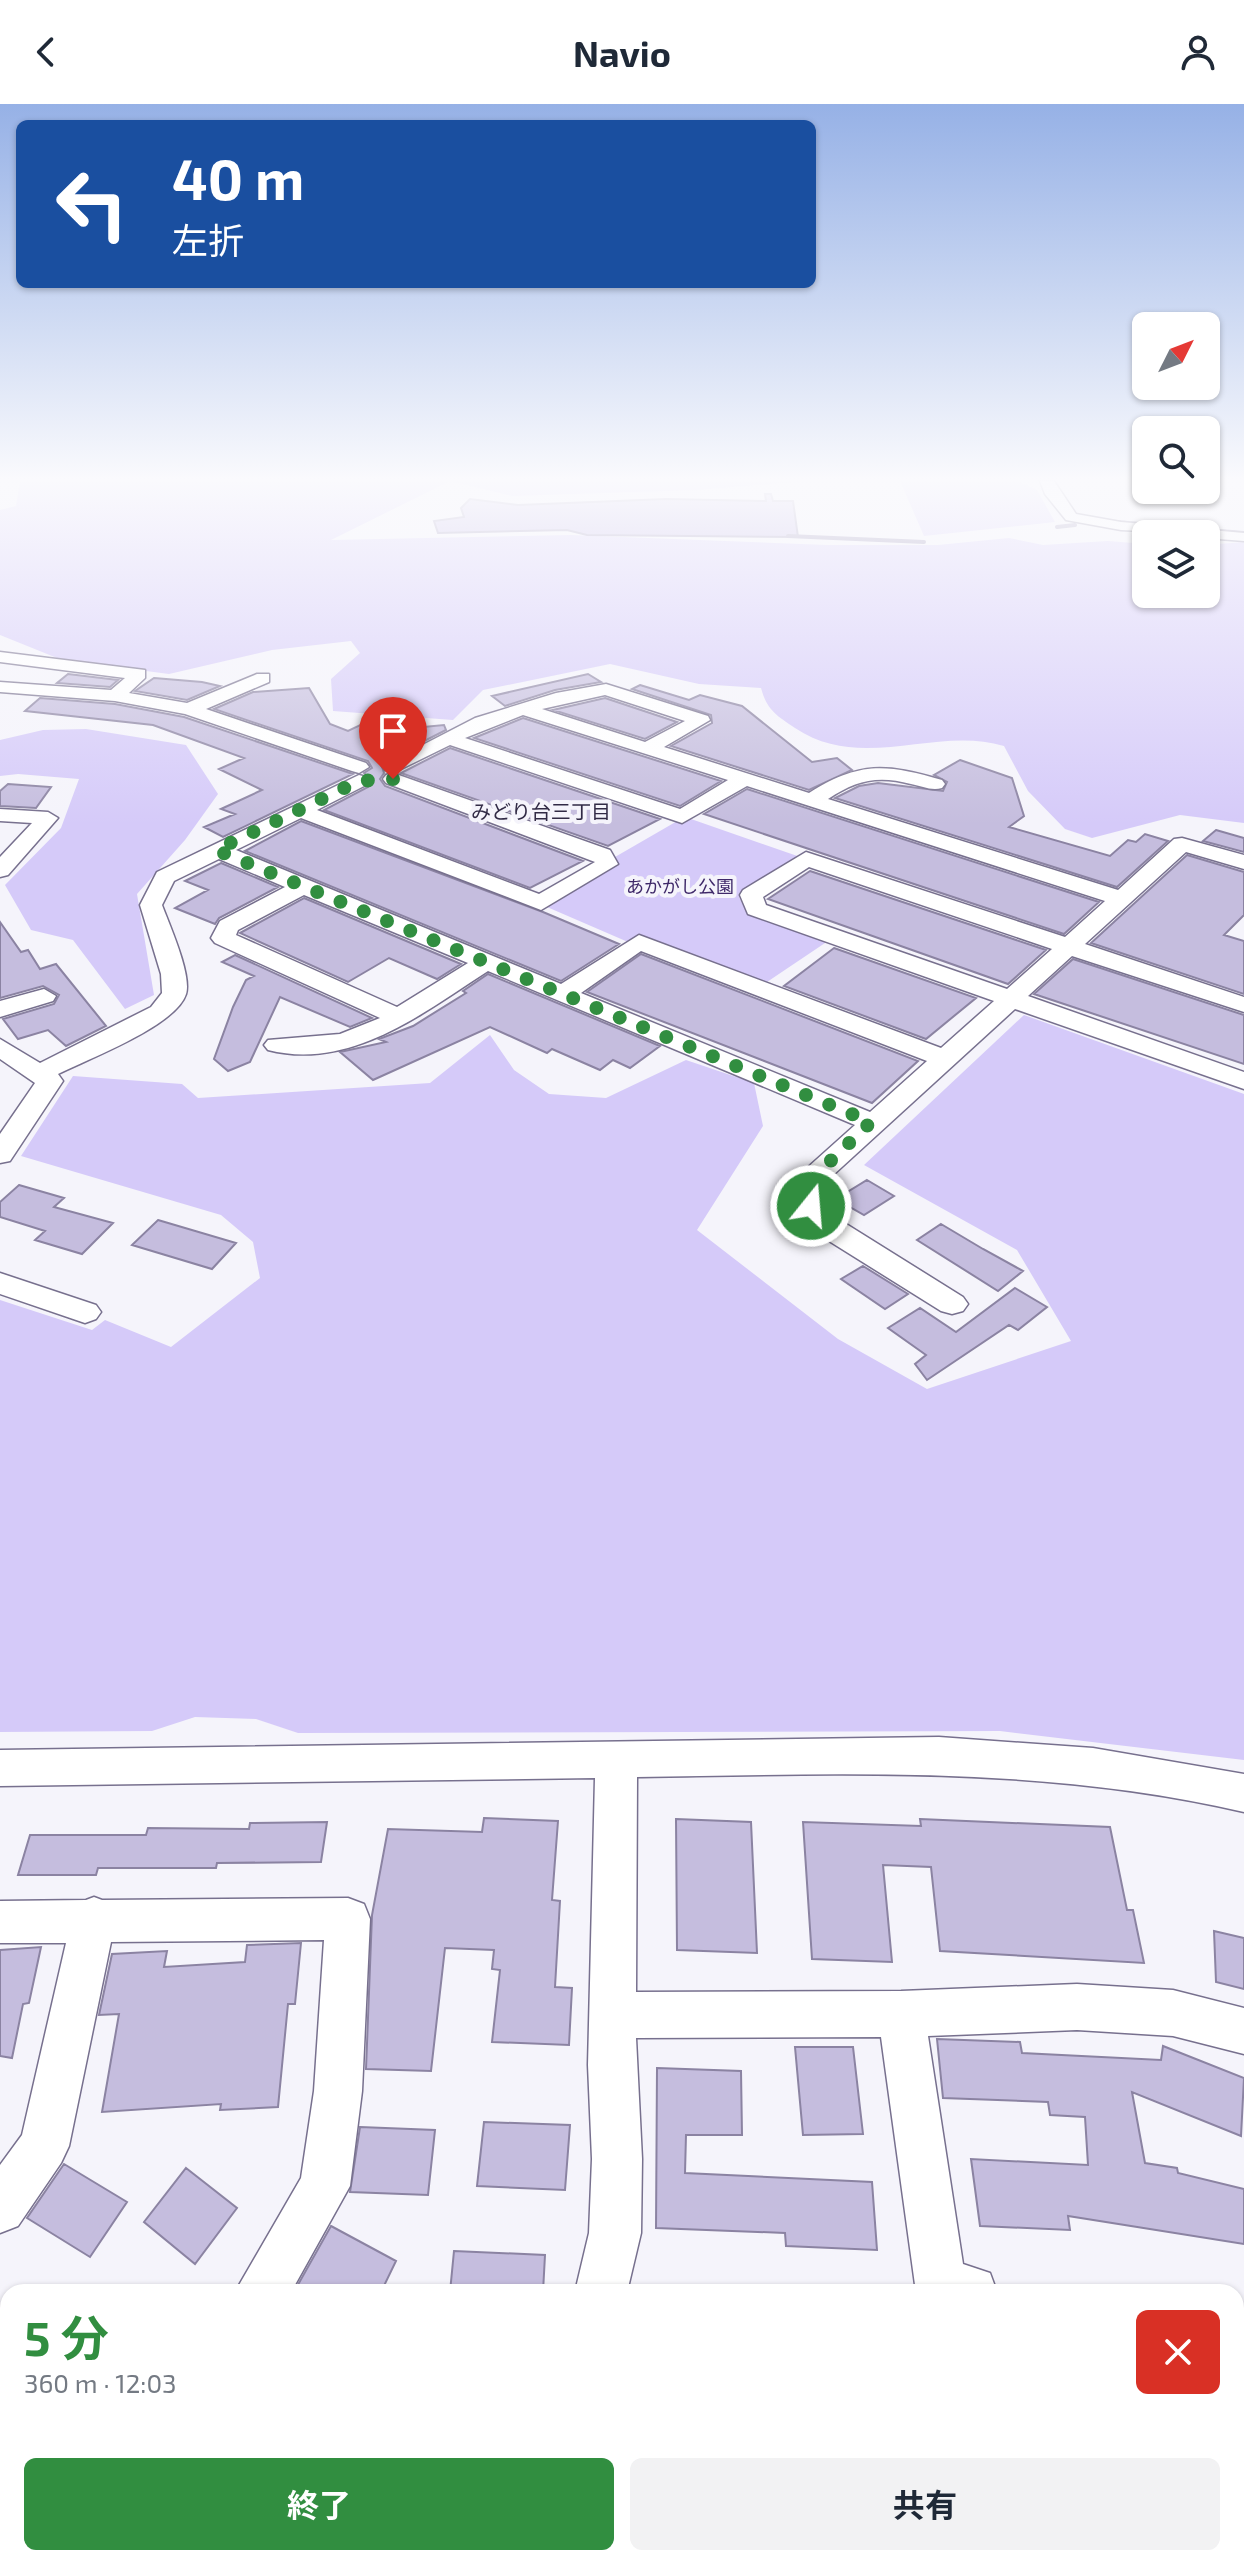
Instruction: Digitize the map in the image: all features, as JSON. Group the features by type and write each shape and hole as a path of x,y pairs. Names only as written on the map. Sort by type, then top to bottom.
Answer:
{"street":[{"path":"0,657 139,674 115,696"},
{"path":"189,709 263,678"},
{"path":"0,687 115,696 189,709 359,774 392,772 602,855 607,864 541,903 299,810"},
{"path":"392,772 447,738 523,709 606,689 701,720 646,749"},
{"path":"523,709 1119,898"},
{"path":"447,738 682,817 743,780"},
{"path":"812,800 848,776 861,772 890,771 935,784"},
{"path":"40,1073 160,1012 174,993 173,974 151,905 156,889 165,877 299,810 359,774"},
{"path":"0,815 48,818 0,870"},
{"path":"952,1304 832,1229 811,1206 817,1174 1182,844 1244,862"},
{"path":"216,850 871,1122"},
{"path":"1244,1005 806,859 751,895 756,909 1244,1081"},
{"path":"302,887 228,926 223,938 399,1017"},
{"path":"565,993 639,942 944,1058"},
{"path":"277,1045 343,1043 370,1035 486,962"},
{"path":"0,1009 44,996"},
{"path":"0,1047 50,1081 0,1155"},
{"path":"0,1109 30,1111"},
{"path":"0,1283 85,1312"},
{"path":"0,1768 939,1755 1060,1761 1193,1781 1244,1793"},
{"path":"603,2284 615,2233 613,2015 616,1759"},
{"path":"0,2208 44,2146 94,1918"},
{"path":"0,1922 94,1918 348,1919 338,2091 325,2186 266,2284"},
{"path":"613,2015 901,2014 1077,2007 1173,2013 1244,2031"},
{"path":"901,2014 940,2284"}],"green space":[{"path":"0,596 1132,596 1132,608 1220,608 1220,596 1244,596 1244,823 1180,815 1092,838 1065,829 1028,791 1004,746 978,741 952,741 873,748 846,747 820,741 795,728 769,707 761,688 699,684 610,664 483,690 453,720 333,711 331,679 360,653 351,641 272,650 169,674 62,660 0,635"},
{"path":"86,729 186,745 218,794 185,840 137,894 154,995 125,1009 73,940 31,930 5,885 61,828 79,779 18,774 0,776 0,740 43,730"},
{"name":"あかがし公園","path":"691,819 806,859 796,858 739,897 746,911 828,941 767,982 652,939 628,942 547,907 617,865 615,857 679,820"},
{"path":"1024,1015 1244,1094 1244,1760 1000,1731 298,1733 256,1719 195,1717 152,1731 0,1732 0,1300 92,1330 105,1320 171,1347 260,1278 253,1242 221,1215 21,1156 73,1076 182,1084 198,1098 430,1083 490,1035 514,1070 549,1094 606,1098 686,1060 754,1083 763,1126 697,1230 838,1339 927,1389 1071,1341 1017,1250 864,1165"}],"building":[{"path":"68,674 118,680 110,687 57,683"},
{"path":"588,674 601,682 555,690 505,706 492,696"},
{"path":"154,678 220,686 187,700 135,691"},
{"path":"640,685 689,700 700,695 742,706 812,762 837,758 852,770 809,790 671,746 712,723 711,715 632,689"},
{"path":"309,688 330,724 348,731 373,719 402,729 444,725 446,730 381,763 384,773 380,779 385,786 583,861 530,888 324,810 368,787 372,781 364,773 372,768 368,761 214,709 253,692"},
{"path":"40,698 115,704 184,717 353,774 223,837 204,827 235,814 221,809 262,790 219,769 244,758 153,725 25,711"},
{"path":"605,698 677,722 645,739 553,710"},
{"path":"523,718 721,781 680,806 474,738"},
{"path":"450,748 660,819 608,846 401,773"},
{"path":"960,760 1012,778 1024,816 1009,827 1110,856 1128,840 1136,842 1145,834 1168,841 1117,887 835,798 859,786 878,783 943,791 947,782 934,775"},
{"path":"8,784 51,787 36,808 0,806 0,791"},
{"path":"747,789 1099,902 1064,934 704,814"},
{"path":"301,821 543,912 619,944 561,981 245,851"},
{"path":"1216,830 1244,838 1244,852 1203,841"},
{"path":"1187,855 1244,872 1244,915 1224,935 1244,941 1244,994 1091,943"},
{"path":"221,863 278,887 219,918 215,924 175,908 208,890 185,881"},
{"path":"810,871 1046,950 1008,984 768,899"},
{"path":"304,898 461,964 437,979 389,958 348,982 240,933"},
{"path":"0,922 21,952 28,950 40,969 56,964 106,1026 66,1046 48,1030 18,1039 3,1019 54,1004 59,995 43,986 0,998"},
{"path":"834,948 976,998 926,1039 784,986"},
{"path":"641,954 918,1061 872,1103 587,992"},
{"path":"235,955 372,1018 350,1027 280,997 250,1062 228,1071 214,1059 246,980 254,976 222,962"},
{"path":"1073,959 1244,1015 1244,1064 1034,994"},
{"path":"488,974 660,1046 630,1068 613,1060 600,1070 552,1049 547,1053 490,1027 373,1080 340,1052 386,1042 379,1039 413,1026 466,993 463,991"},
{"path":"867,1180 894,1196 864,1215 836,1199"},
{"path":"19,1185 64,1198 54,1207 113,1223 82,1254 35,1240 45,1231 0,1217 0,1202"},
{"path":"158,1220 236,1243 212,1269 132,1245"},
{"path":"941,1224 1023,1271 998,1291 917,1240"},
{"path":"863,1266 908,1294 885,1309 841,1279"},
{"path":"1015,1288 1047,1307 1018,1330 1009,1325 927,1380 915,1364 926,1355 888,1328 920,1308 956,1332"},
{"path":"484,1818 558,1821 552,1900 560,1901 555,1987 572,1988 569,2045 492,2042 500,1970 492,1969 494,1950 445,1948 431,2071 366,2069 372,1915 388,1829 482,1832"},
{"path":"676,1819 751,1822 757,1953 677,1950"},
{"path":"920,1819 1110,1827 1127,1910 1133,1910 1144,1963 940,1951 931,1867 883,1865 892,1962 812,1959 803,1822 921,1826"},
{"path":"327,1822 321,1862 217,1863 216,1868 98,1868 96,1875 18,1875 30,1835 146,1835 148,1828 249,1829 250,1823"},
{"path":"1214,1931 1244,1938 1244,1989 1216,1982"},
{"path":"301,1943 295,2004 288,2004 278,2107 220,2110 221,2104 102,2112 119,2014 99,2015 112,1954 167,1951 164,1967 245,1962 247,1945"},
{"path":"41,1947 29,2003 23,2004 12,2058 0,2056 0,1950"},
{"path":"937,2039 1020,2042 1022,2053 1161,2060 1163,2046 1244,2078 1241,2136 1132,2092 1145,2163 1177,2168 1178,2173 1244,2189 1244,2244 1068,2216 1070,2230 980,2226 971,2159 1088,2165 1085,2117 1050,2115 1048,2102 943,2098"},
{"path":"795,2047 853,2047 863,2134 803,2135"},
{"path":"657,2068 741,2071 742,2135 686,2135 685,2173 872,2182 877,2250 786,2246 785,2233 656,2228"},
{"path":"484,2122 570,2125 565,2190 477,2186"},
{"path":"360,2127 435,2130 428,2195 350,2192"},
{"path":"64,2164 127,2202 90,2257 27,2218"},
{"path":"186,2168 237,2208 195,2264 144,2222"},
{"path":"331,2226 396,2261 385,2284 298,2284"},
{"path":"454,2251 545,2255 543,2284 451,2284"}],"district":[{"name":"みどり台三丁目","path":"541,811"}],"route":[{"path":"393,779 381,783 359,781 216,850 871,1122 817,1174 811,1206"}]}
